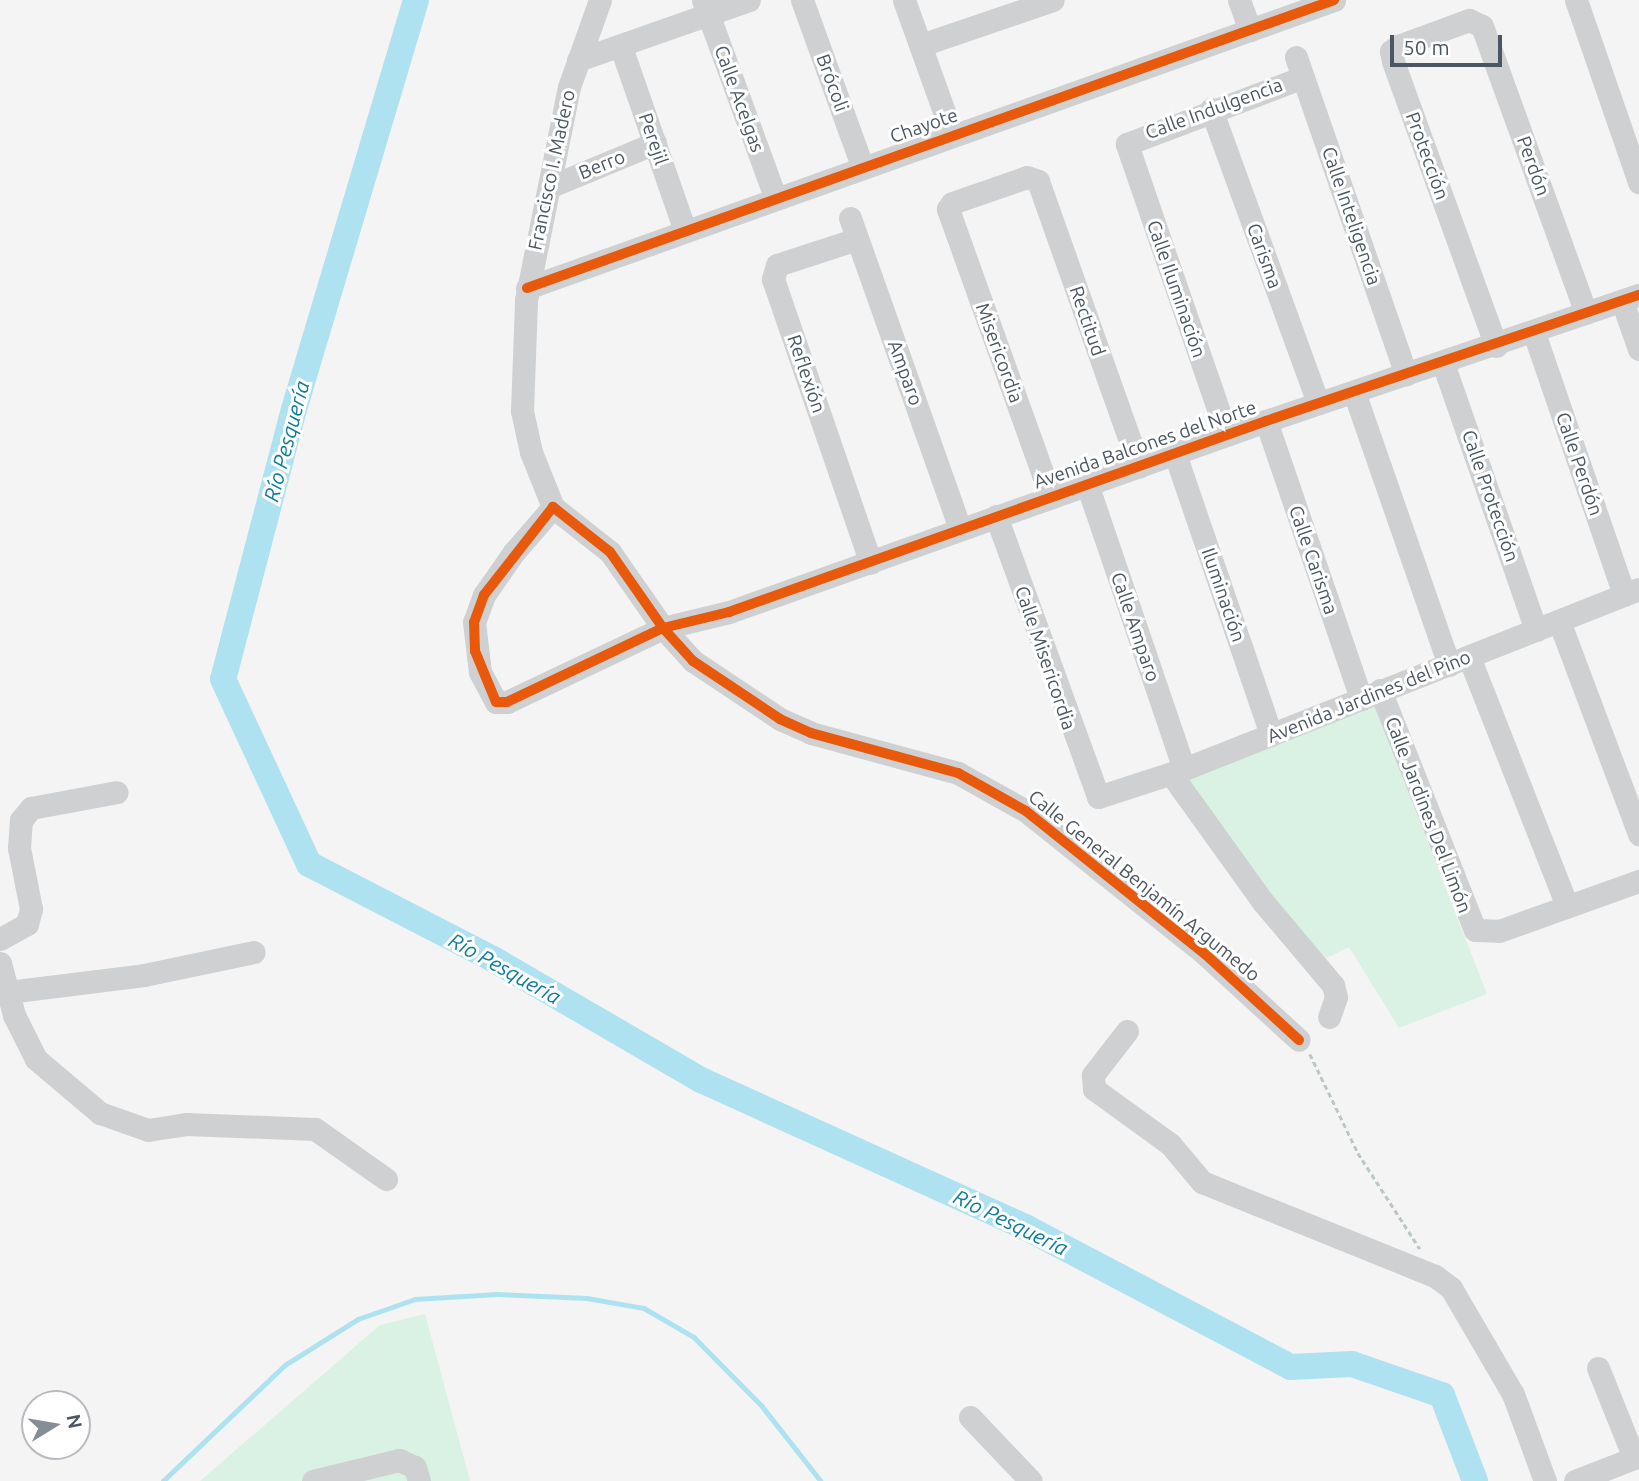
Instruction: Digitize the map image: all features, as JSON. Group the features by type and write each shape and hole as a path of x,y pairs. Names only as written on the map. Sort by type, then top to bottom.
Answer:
{"street":[{"name":"Francisco I. Madero","path":"553,507 531,452 523,411 527,288 578,60 600,0"},
{"path":"578,60 621,47 705,7 749,0"},
{"name":"Brócoli","path":"802,0 862,166"},
{"path":"904,0 952,134"},
{"path":"921,45 1053,0"},
{"path":"1239,0 1250,30"},
{"name":"Chayote","path":"527,288 775,197 1334,0"},
{"path":"1576,0 1639,182"},
{"name":"Calle Acelgas","path":"705,7 775,197"},
{"name":"Perdón","path":"1477,20 1586,313"},
{"name":"Protección","path":"1477,20 1391,51 1496,346"},
{"name":"Perejil","path":"621,47 685,231"},
{"name":"Calle Indulgencia","path":"1127,144 1212,109 1299,67"},
{"name":"Calle Inteligencia","path":"1299,67 1406,375"},
{"name":"Carisma","path":"1212,109 1318,403"},
{"name":"Berro","path":"549,187 655,143"},
{"name":"Calle Iluminación","path":"1127,144 1227,435"},
{"name":"Misericordia","path":"1033,176 951,203 948,209 1051,497"},
{"name":"Rectitud","path":"1033,176 1139,467"},
{"name":"Amparo","path":"854,229 960,528"},
{"name":"Reflexión","path":"854,229 777,265 773,279 871,563"},
{"path":"1631,298 1639,349"},
{"name":"Avenida Balcones del Norte","path":"553,507 513,552 484,594 474,622 480,673 496,702 507,702 663,628 729,612 1266,421 1496,346 1631,298"},
{"name":"Calle Perdón","path":"1534,333 1631,592"},
{"name":"Calle Protección","path":"1443,363 1536,630"},
{"path":"1354,391 1459,661 1567,906 1639,881"},
{"name":"Calle Carisma","path":"1266,421 1371,694"},
{"name":"Iluminación","path":"1175,454 1271,735"},
{"name":"Calle Amparo","path":"1087,484 1177,772 1263,902 1333,985 1336,997 1329,1017"},
{"name":"Calle General Benjamín Argumedo","path":"553,507 610,552 663,628 693,661 780,719 811,733 958,773 1026,811 1205,954 1299,1040"},
{"name":"Calle Misericordia","path":"996,516 1097,797"},
{"name":"Avenida Jardines del Pino","path":"1097,797 1177,772 1631,592"},
{"path":"1559,621 1639,834"},
{"name":"Calle Jardines Del Limón","path":"1371,694 1469,923 1482,933 1499,931 1567,906"},
{"path":"0,939 27,924 31,909 19,848 21,820 31,808 117,792"},
{"path":"8,992 144,975 254,952"},
{"path":"0,963 8,992 36,1059 100,1113 148,1130 186,1124 315,1129 386,1179"},
{"path":"1127,1031 1093,1075 1094,1089 1171,1144 1202,1182 1434,1276 1451,1288 1513,1394 1545,1481"},
{"path":"1575,1481 1637,1457 1598,1368"},
{"path":"970,1417 1031,1481"},
{"path":"316,1481 399,1460 415,1467 419,1481"}],"path":[{"path":"1299,1040 1319,1068 1358,1153 1434,1276"}],"green space":[{"path":"1374,704 1487,994 1399,1028 1349,947 1327,958 1283,921 1182,781"},
{"path":"425,1314 470,1481 200,1481 380,1325"}],"waterway":[{"name":"Río Pesquería","path":"416,0 294,409 223,679 309,864 493,959 701,1080 1027,1228 1291,1367 1352,1364 1442,1395 1475,1481"},
{"path":"163,1481 285,1365 358,1319 415,1299 497,1294 587,1298 644,1308 694,1337 762,1406 821,1481"}],"cycle path":[{"path":"527,288 1334,0"},
{"path":"1299,1040 1205,954 1026,811 958,773 811,733 780,719 693,661 663,628 610,552 553,507 484,595 474,622 475,651 496,702 507,702 663,628 729,612 1266,421 1639,295"}]}
